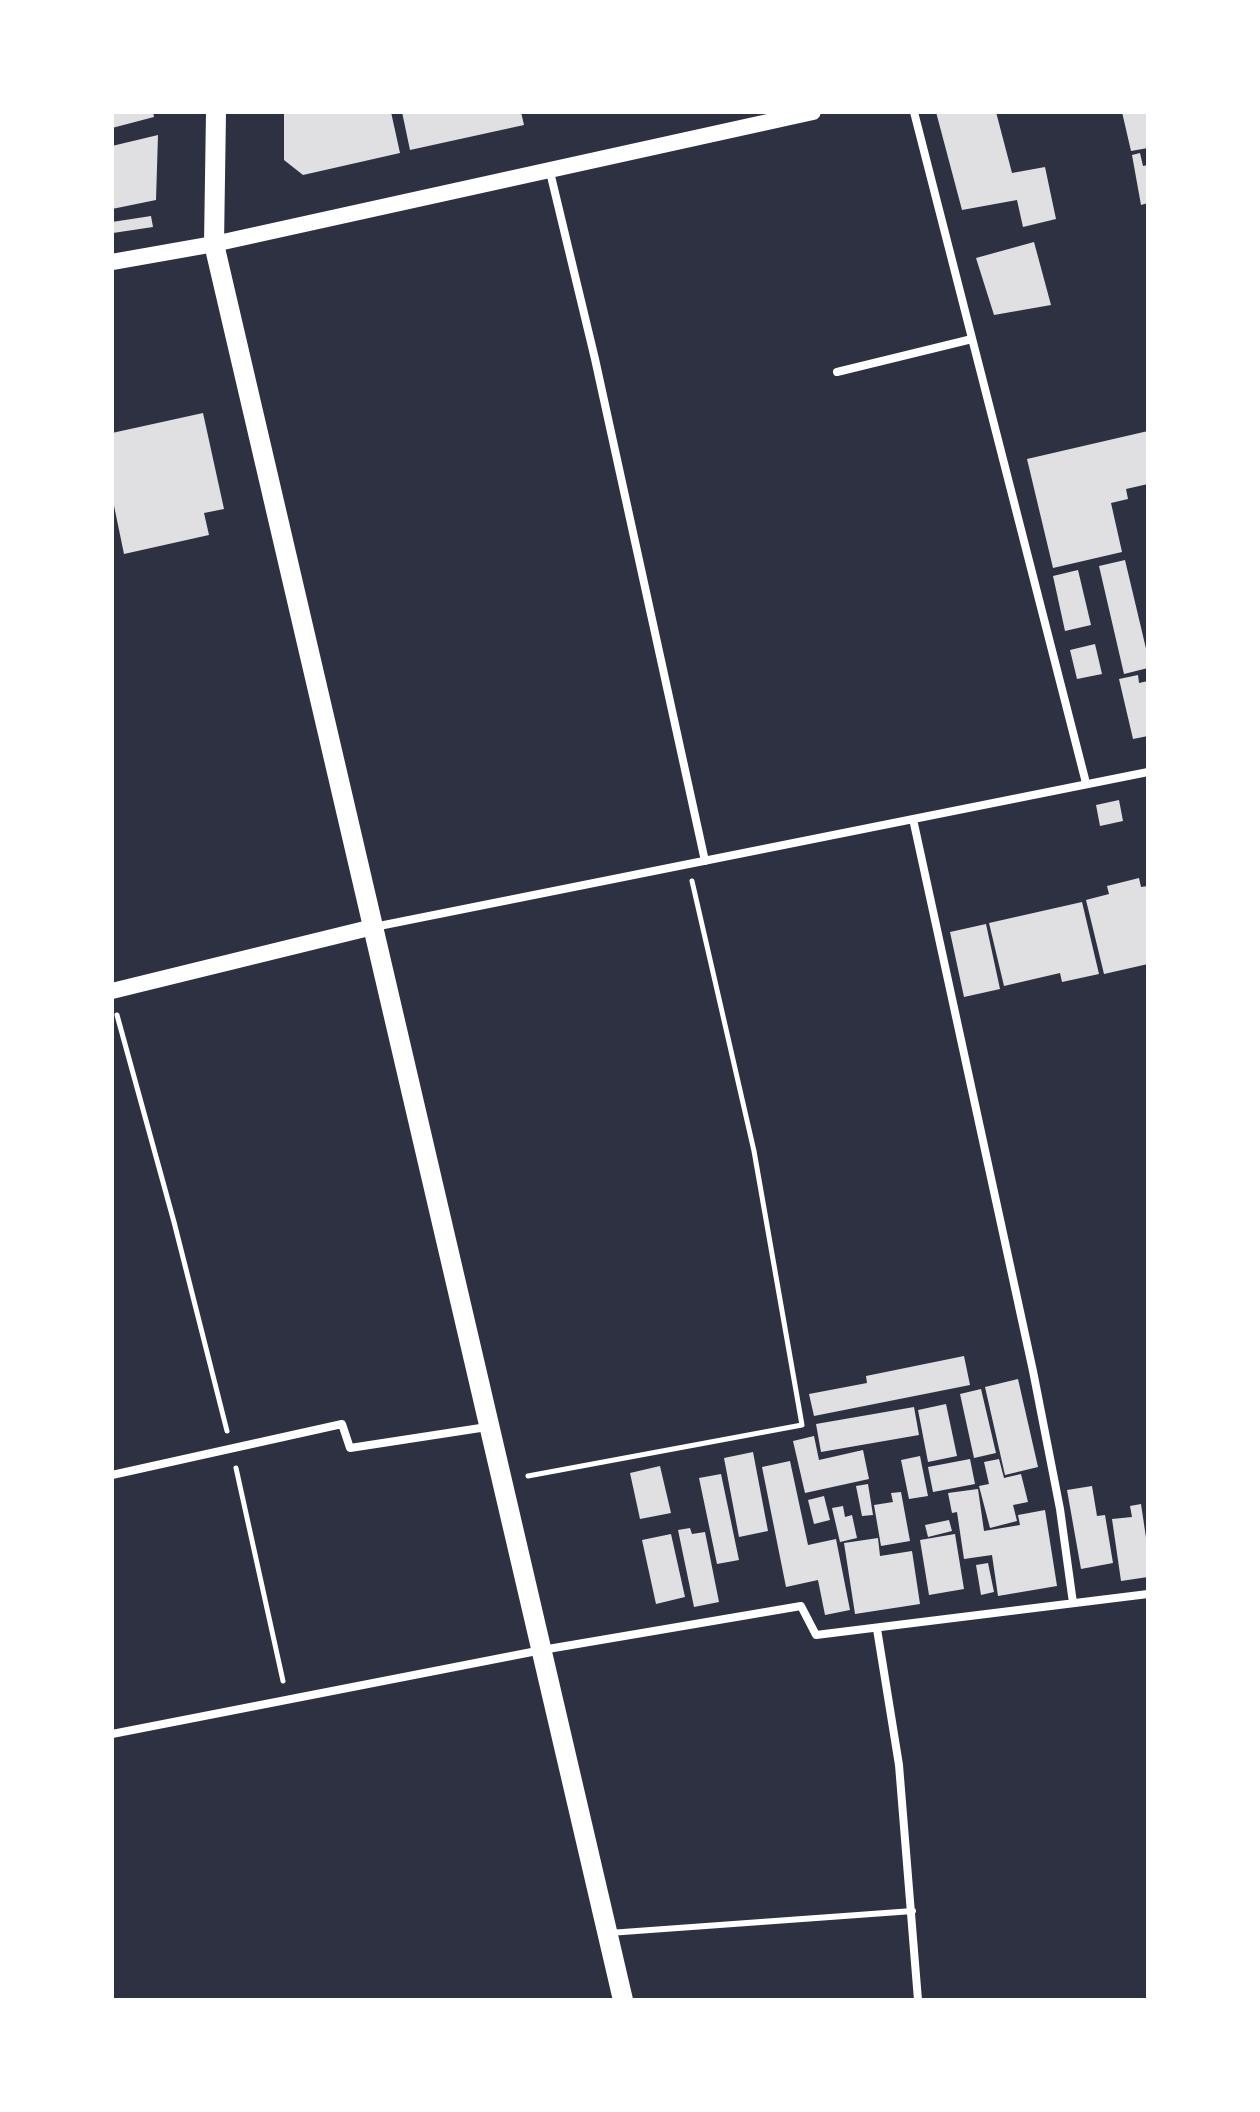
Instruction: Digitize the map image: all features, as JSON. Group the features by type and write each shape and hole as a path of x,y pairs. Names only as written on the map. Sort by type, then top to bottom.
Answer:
{"main road":[{"path":"216,112 214,244 623,2000"},
{"path":"112,262 214,244 813,112"},
{"path":"112,991 373,927"}],"street":[{"path":"914,112 1086,783"},
{"path":"550,172 599,374 705,861"},
{"path":"837,372 972,339"},
{"path":"373,927 1148,772"},
{"path":"913,819 1036,1386 1060,1509 1073,1603"},
{"path":"112,1475 342,1424 350,1448 490,1426"},
{"path":"112,1734 542,1650 801,1606 816,1635 1148,1594"},
{"path":"877,1629 899,1765 918,2000"}],"lane":[{"path":"607,1933 913,1911"}],"path":[{"path":"503,1480 802,1425 754,1151 689,865"},
{"path":"116,1014 174,1222 231,1448 288,1701"}],"building":[{"path":"112,112 153,112 154,117 112,128"},
{"path":"284,112 391,112 400,153 303,175 284,160"},
{"path":"402,112 521,112 524,125 410,150"},
{"path":"936,112 996,112 1012,173 1045,167 1056,219 1023,227 1017,200 962,210"},
{"path":"1122,112 1146,112 1148,148 1131,151"},
{"path":"158,135 156,200 112,209 112,146"},
{"path":"1140,153 1143,166 1148,165 1148,203 1141,205 1132,155"},
{"path":"151,216 153,227 113,233 112,222"},
{"path":"1034,242 1051,305 994,315 976,258"},
{"path":"203,413 224,509 204,513 209,535 124,554 112,496 112,433"},
{"path":"1148,431 1148,484 1126,489 1128,499 1111,503 1122,552 1053,568 1027,459"},
{"path":"1125,560 1148,668 1124,674 1099,566"},
{"path":"1078,570 1091,625 1065,631 1053,576"},
{"path":"1095,644 1102,674 1077,679 1070,650"},
{"path":"1138,675 1139,683 1148,681 1148,736 1133,739 1119,679"},
{"path":"1119,800 1123,821 1100,826 1096,805"},
{"path":"1139,878 1141,887 1148,886 1148,964 1104,974 1086,900 1109,894 1107,886"},
{"path":"1082,902 1099,974 1062,982 1060,973 1004,986 989,923"},
{"path":"986,924 1000,989 964,997 950,932"},
{"path":"964,1356 970,1385 814,1416 809,1394 867,1383 866,1376"},
{"path":"1018,1379 1038,1467 1005,1475 985,1387"},
{"path":"981,1389 996,1453 974,1458 960,1394"},
{"path":"946,1404 957,1456 928,1462 918,1410"},
{"path":"914,1407 919,1435 821,1452 816,1424"},
{"path":"814,1436 819,1460 863,1450 869,1479 805,1493 793,1441"},
{"path":"753,1452 768,1531 739,1537 724,1458"},
{"path":"920,1456 928,1496 909,1499 901,1460"},
{"path":"970,1459 975,1484 933,1492 928,1467"},
{"path":"999,1459 1004,1478 1021,1474 1028,1502 1013,1505 1017,1521 990,1528 979,1486 989,1484 984,1462"},
{"path":"790,1461 808,1545 836,1539 850,1610 825,1615 818,1580 786,1587 762,1467"},
{"path":"660,1466 671,1513 640,1519 630,1473"},
{"path":"721,1474 739,1560 717,1564 699,1478"},
{"path":"868,1484 873,1515 862,1516 856,1486"},
{"path":"1092,1486 1097,1516 1105,1515 1113,1563 1081,1569 1067,1490"},
{"path":"978,1489 984,1531 1020,1525 1018,1515 1045,1510 1057,1586 998,1596 992,1555 964,1559 957,1512 952,1513 948,1493"},
{"path":"901,1492 910,1541 881,1546 874,1505 893,1502 891,1493"},
{"path":"824,1496 830,1520 814,1524 808,1500"},
{"path":"1141,1504 1148,1551 1148,1577 1121,1581 1112,1519 1132,1517 1130,1506"},
{"path":"843,1506 845,1517 852,1515 857,1538 840,1542 832,1508"},
{"path":"949,1520 952,1531 928,1537 925,1525"},
{"path":"690,1528 692,1534 705,1532 719,1602 694,1607 678,1530"},
{"path":"671,1534 685,1597 656,1604 642,1540"},
{"path":"955,1534 964,1589 929,1595 920,1540"},
{"path":"878,1538 880,1556 912,1551 920,1604 855,1614 844,1543"},
{"path":"988,1563 994,1592 981,1595 976,1565"}]}
